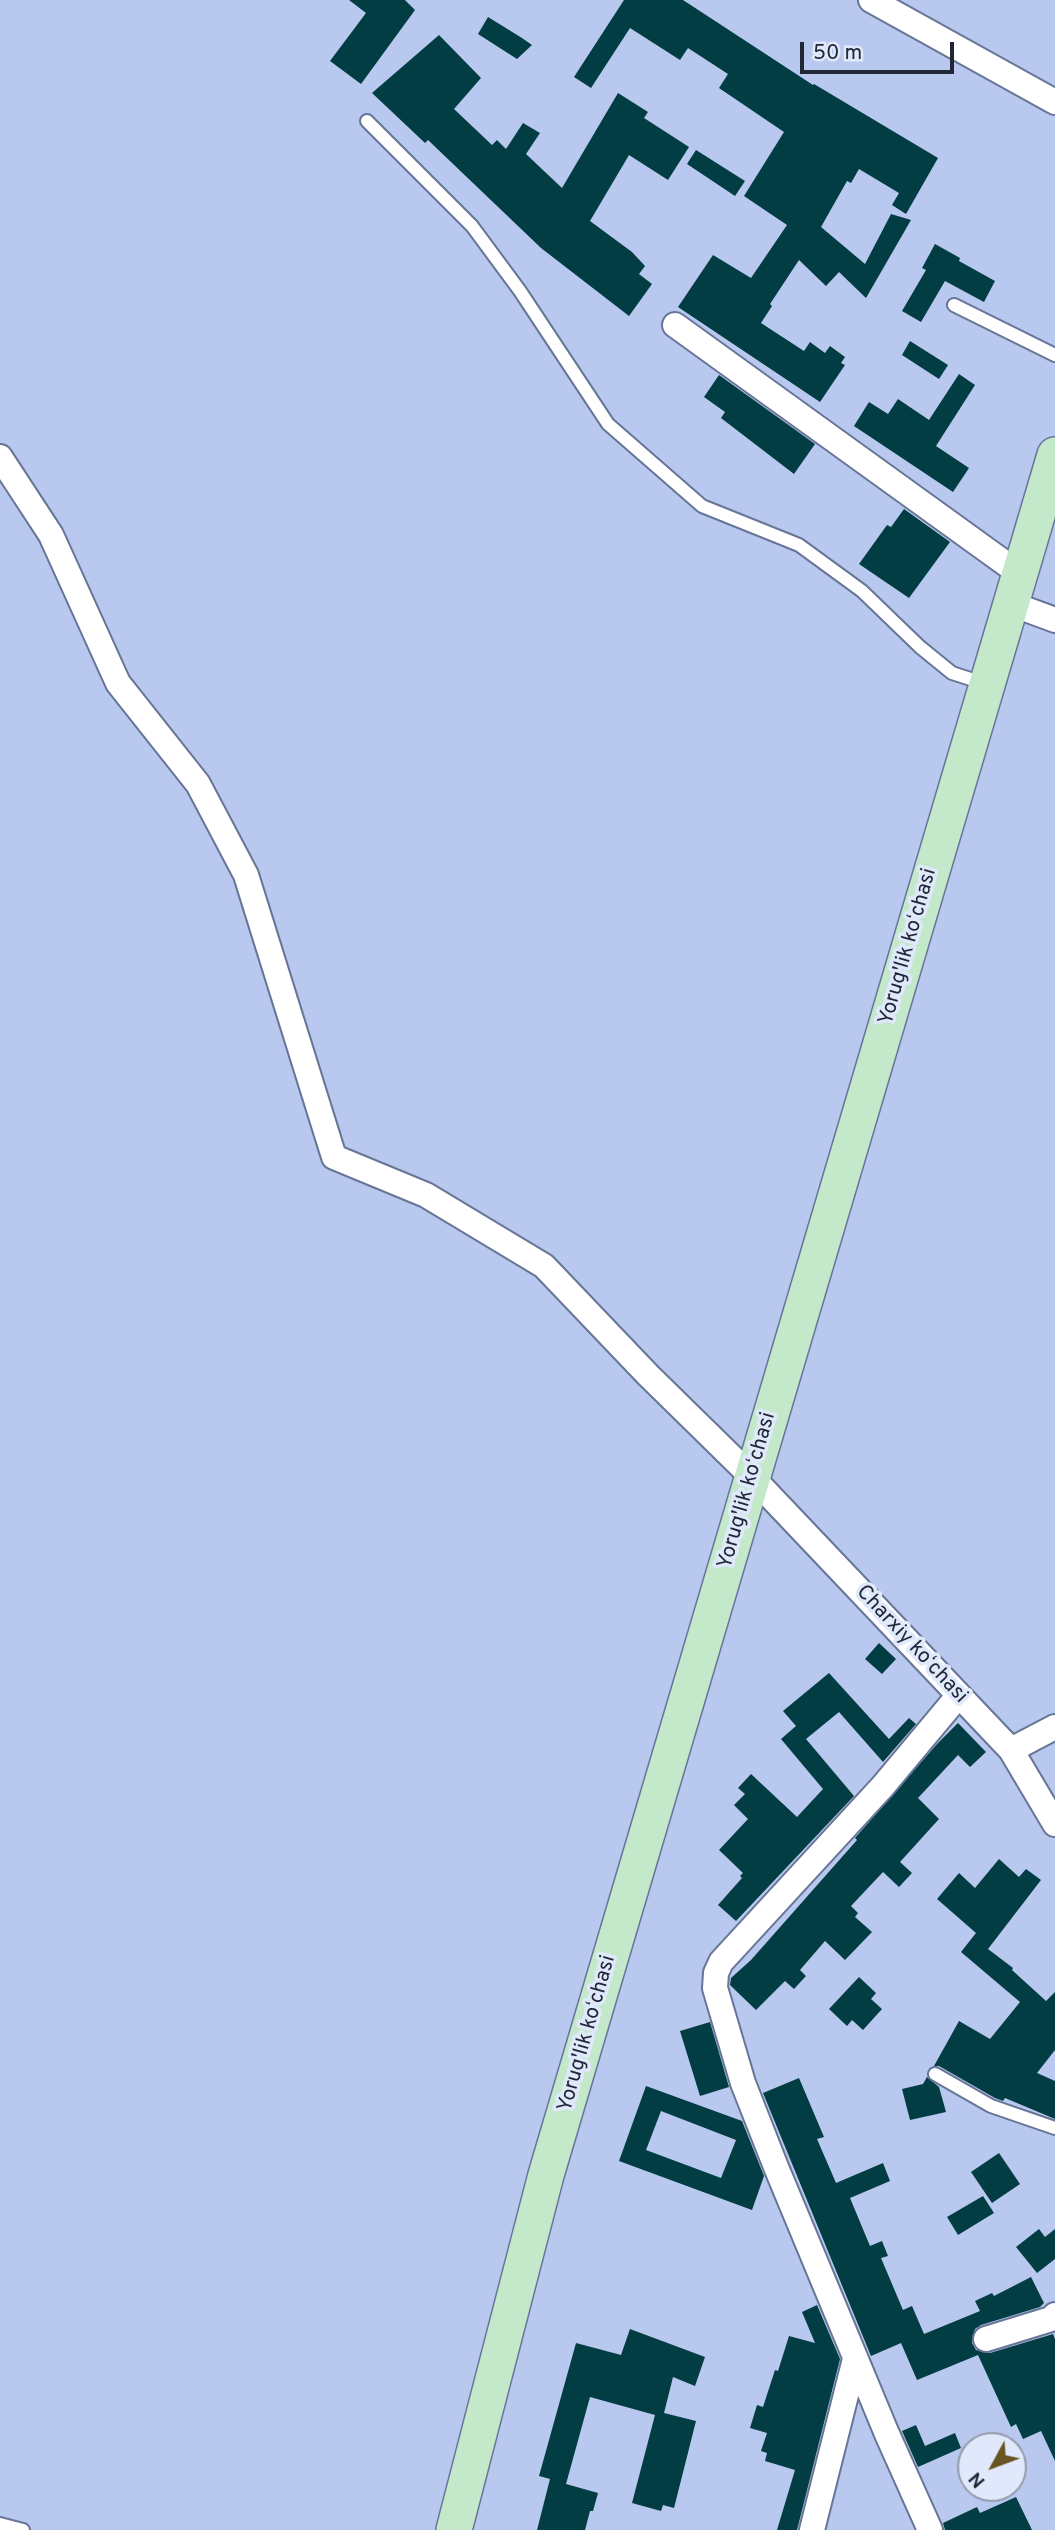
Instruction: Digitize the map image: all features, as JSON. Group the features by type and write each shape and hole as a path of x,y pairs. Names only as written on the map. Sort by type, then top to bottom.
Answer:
{"main road":[{"name":"Yorug'lik koʻchasi","path":"454,2530 546,2175 987,685 1042,514 1055,455"}],"street":[{"path":"871,0 1055,102"},
{"path":"675,325 1055,620"},
{"name":"Charxiy koʻchasi","path":"0,457 51,535 118,683 198,784 246,874 334,1157 426,1195 544,1266 648,1375 752,1477 1011,1750 1055,1824"},
{"path":"930,2530 855,2359 743,2083 715,1988 716,1973 721,1962 883,1786 959,1695"},
{"path":"1011,1750 1055,1727"},
{"path":"986,2339 1054,2320"},
{"path":"812,2530 827,2479 855,2359"}],"lane":[{"path":"367,121 472,226 520,291 608,424 702,506 799,545 862,591 920,647 952,673 987,685"},
{"path":"954,306 1055,355"},
{"path":"935,2074 991,2106 1055,2128"},
{"path":"0,2524 23,2530"}],"building":[{"path":"349,0 405,0 415,10 361,84 330,61 366,13"},
{"path":"624,0 683,0 813,85 938,158 906,214 892,205 899,193 859,169 851,183 847,181 821,227 865,264 891,214 911,220 866,298 839,272 826,286 799,260 770,304 772,306 761,323 804,351 810,342 825,353 830,346 845,357 841,363 845,365 820,402 678,307 713,255 751,278 787,225 744,196 784,132 719,88 728,74 688,48 680,60 630,28 591,88 574,77"},
{"path":"488,17 532,45 517,59 478,34"},
{"path":"439,35 481,78 454,109 492,145 497,140 506,149 523,123 540,133 526,154 562,188 618,93 648,112 644,118 689,147 668,180 629,155 590,221 632,252 645,266 639,274 652,284 629,316 541,248 428,140 425,143 372,93"},
{"path":"696,150 745,181 735,196 687,164"},
{"path":"935,244 995,281 984,302 945,281 921,322 902,311 926,270 922,268"},
{"path":"910,341 948,365 939,379 902,355"},
{"path":"959,374 975,385 936,446 969,468 953,492 854,426 869,402 888,414 898,399 929,420"},
{"path":"719,375 815,444 794,474 721,418 725,412 704,397"},
{"path":"904,509 950,542 909,598 859,564 887,525 891,527"},
{"path":"879,1643 896,1659 882,1674 865,1659"},
{"path":"829,1673 889,1739 909,1718 916,1724 883,1762 839,1712 806,1739 854,1796 736,1921 718,1905 742,1878 740,1876 743,1873 719,1850 748,1819 734,1805 745,1794 738,1788 751,1774 797,1817 823,1789 781,1739 796,1726 783,1711"},
{"path":"958,1723 986,1752 970,1767 958,1755 918,1798 939,1819 900,1862 912,1873 899,1887 883,1872 851,1906 858,1913 855,1917 872,1932 845,1960 825,1941 800,1970 806,1976 794,1989 785,1981 756,2010 730,1985 731,1978 751,1960"},
{"path":"999,1859 1019,1877 1026,1869 1041,1880 988,1949 1013,1968 1012,1970 1046,2001 1055,1992 1055,2050 1037,2073 1055,2081 1055,2119 1005,2098 1003,2101 995,2098 939,2066 934,2066 959,2021 990,2039 1020,2002 961,1952 976,1933 937,1899 959,1873 975,1888"},
{"path":"859,1977 876,1993 871,1999 882,2009 863,2030 852,2020 847,2026 829,2009"},
{"path":"710,2022 729,2087 700,2096 680,2031"},
{"path":"927,2077 939,2087 946,2112 910,2120 902,2089 923,2084"},
{"path":"799,2078 824,2137 817,2139 836,2183 883,2163 890,2181 850,2198 870,2246 882,2241 888,2256 881,2258 903,2310 912,2306 924,2334 980,2311 975,2301 992,2293 994,2296 1031,2277 1044,2303 1040,2307 981,2325 975,2329 972,2343 976,2350 990,2353 1053,2334 1055,2461 1041,2431 1027,2437 1027,2432 1020,2432 1016,2424 1011,2427 978,2355 917,2380 901,2343 871,2356 763,2093"},
{"path":"646,2086 742,2121 764,2176 752,2210 619,2161","holes":["661,2111 736,2140 721,2178 646,2150"]},
{"path":"999,2153 1020,2184 992,2203 971,2172"},
{"path":"983,2196 994,2213 958,2235 947,2217"},
{"path":"1039,2229 1045,2237 1055,2229 1055,2259 1037,2273 1016,2247"},
{"path":"817,2305 840,2359 797,2530 777,2530 795,2470 765,2461 767,2453 761,2451 767,2433 750,2428 757,2405 763,2407 789,2336 815,2343 802,2312"},
{"path":"630,2329 705,2357 695,2386 673,2377 664,2413 696,2421 674,2508 663,2505 661,2511 632,2503 655,2415 590,2397 566,2484 598,2493 593,2511 590,2511 585,2530 537,2530 550,2479 539,2476 576,2343 621,2355"},
{"path":"916,2425 925,2446 955,2433 957,2450 918,2467 902,2431"},
{"path":"1005,2502 1018,2502 1032,2530 945,2530 943,2523 977,2507 980,2513"}]}
